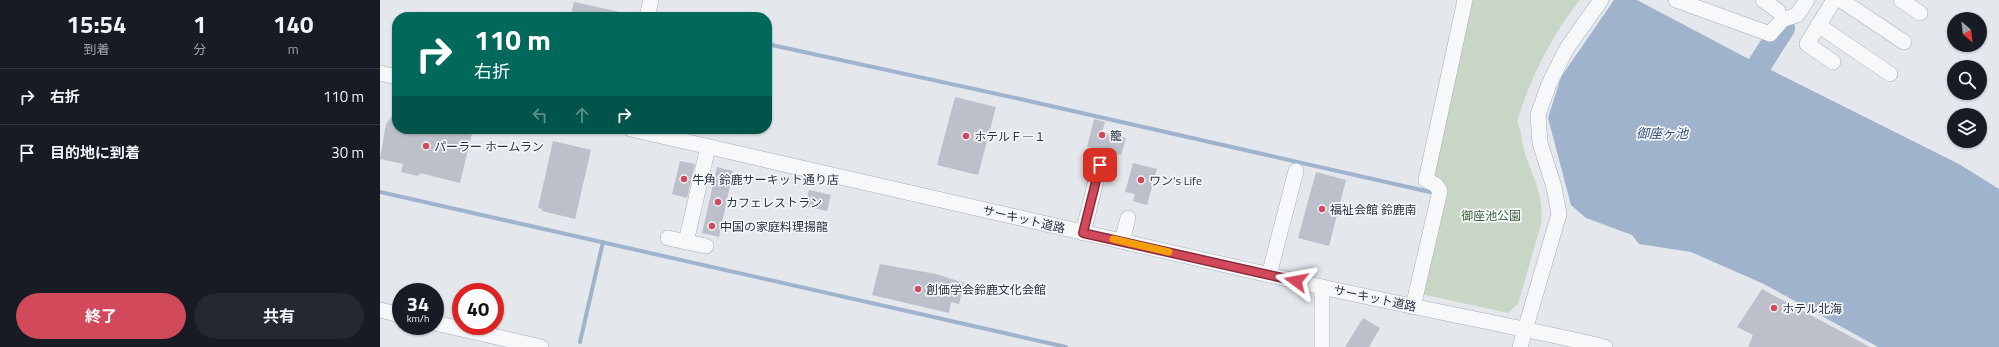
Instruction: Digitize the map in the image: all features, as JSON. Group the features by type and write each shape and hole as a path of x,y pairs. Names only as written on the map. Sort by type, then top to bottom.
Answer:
{"street":[{"path":"648,12 651,0"},
{"path":"1413,307 1440,191 1436,185 1426,180 1466,0"},
{"path":"1520,347 1559,214 1554,187 1540,144 1538,115 1548,84 1567,48 1601,0"},
{"path":"1676,0 1770,34 1782,20 1797,15 1807,0"},
{"path":"1763,0 1778,11"},
{"path":"1833,62 1806,44 1834,0"},
{"path":"1841,0 1904,42"},
{"path":"1901,0 1920,13"},
{"path":"1797,15 1890,74"},
{"path":"380,73 392,76"},
{"name":"サーキット道路","path":"652,134 1322,287 1413,307 1526,328 1605,347"},
{"path":"686,242 708,147"},
{"path":"1083,233 1100,165"},
{"path":"1269,275 1296,171"},
{"path":"1122,241 1128,218"},
{"path":"668,238 706,246"},
{"path":"1322,287 1322,347"},
{"path":"380,310 392,313"},
{"path":"444,325 541,347"}],"green space":[{"name":"御座池公園","path":"1470,0 1580,0 1560,28 1542,58 1528,90 1517,122 1521,131 1526,157 1539,192 1542,212 1541,224 1518,304 1508,313 1421,294 1445,190 1433,174"}],"water":[{"name":"御座ヶ池","path":"1614,0 1637,0 1743,56 1959,164 1999,189 1999,347 1878,347 1764,284 1691,252 1639,244 1632,235 1586,218 1571,205 1548,118 1561,77"}],"building":[{"path":"574,2 620,12 571,12"},
{"name":"ホテルＦ―１","path":"955,97 996,107 978,175 937,165"},
{"name":"パーラー ホームラン","path":"392,116 392,134 472,134 460,183 420,173 418,176 401,172 403,164 380,159 386,124"},
{"name":"籠","path":"1094,119 1105,122 1102,132 1126,138 1121,155 1087,147"},
{"path":"553,141 591,150 575,219 542,211 542,209 538,208"},
{"name":"牛角 鈴鹿サーキット通り店","path":"680,161 695,164 687,198 672,194"},
{"name":"ワン's Life","path":"1133,163 1157,169 1147,205 1133,201 1135,194 1125,192"},
{"path":"717,167 733,171 719,237 702,233"},
{"name":"福祉会館 鈴鹿南","path":"1316,172 1346,180 1329,246 1298,238"},
{"path":"809,190 831,195 827,211 805,206"},
{"name":"創価学会鈴鹿文化会館","path":"880,264 936,274 964,283 959,304 951,302 949,313 872,295"},
{"name":"ホテル北海","path":"1762,289 1870,347 1748,347 1753,335 1737,327"},
{"path":"1363,318 1380,328 1369,347 1345,347"}],"waterway":[{"path":"1760,64 1783,28"},
{"path":"772,45 1020,99 1430,192"},
{"path":"380,192 1066,347"},
{"path":"580,342 603,242"}],"slow traffic":[{"path":"1113,239 1169,252"}],"place":[{"name":"籠","path":"1102,135"},
{"name":"ホテルＦ―１","path":"966,136"},
{"name":"パーラー ホームラン","path":"426,146"},
{"name":"牛角 鈴鹿サーキット通り店","path":"684,179"},
{"name":"ワン's Life","path":"1141,180"},
{"name":"カフェレストラン","path":"718,202"},
{"name":"福祉会館 鈴鹿南","path":"1322,209"},
{"name":"中国の家庭料理揚龍","path":"712,226"},
{"name":"創価学会鈴鹿文化会館","path":"918,289"},
{"name":"ホテル北海","path":"1774,308"}],"route":[{"path":"1100,165 1083,233 1296,281"}]}
